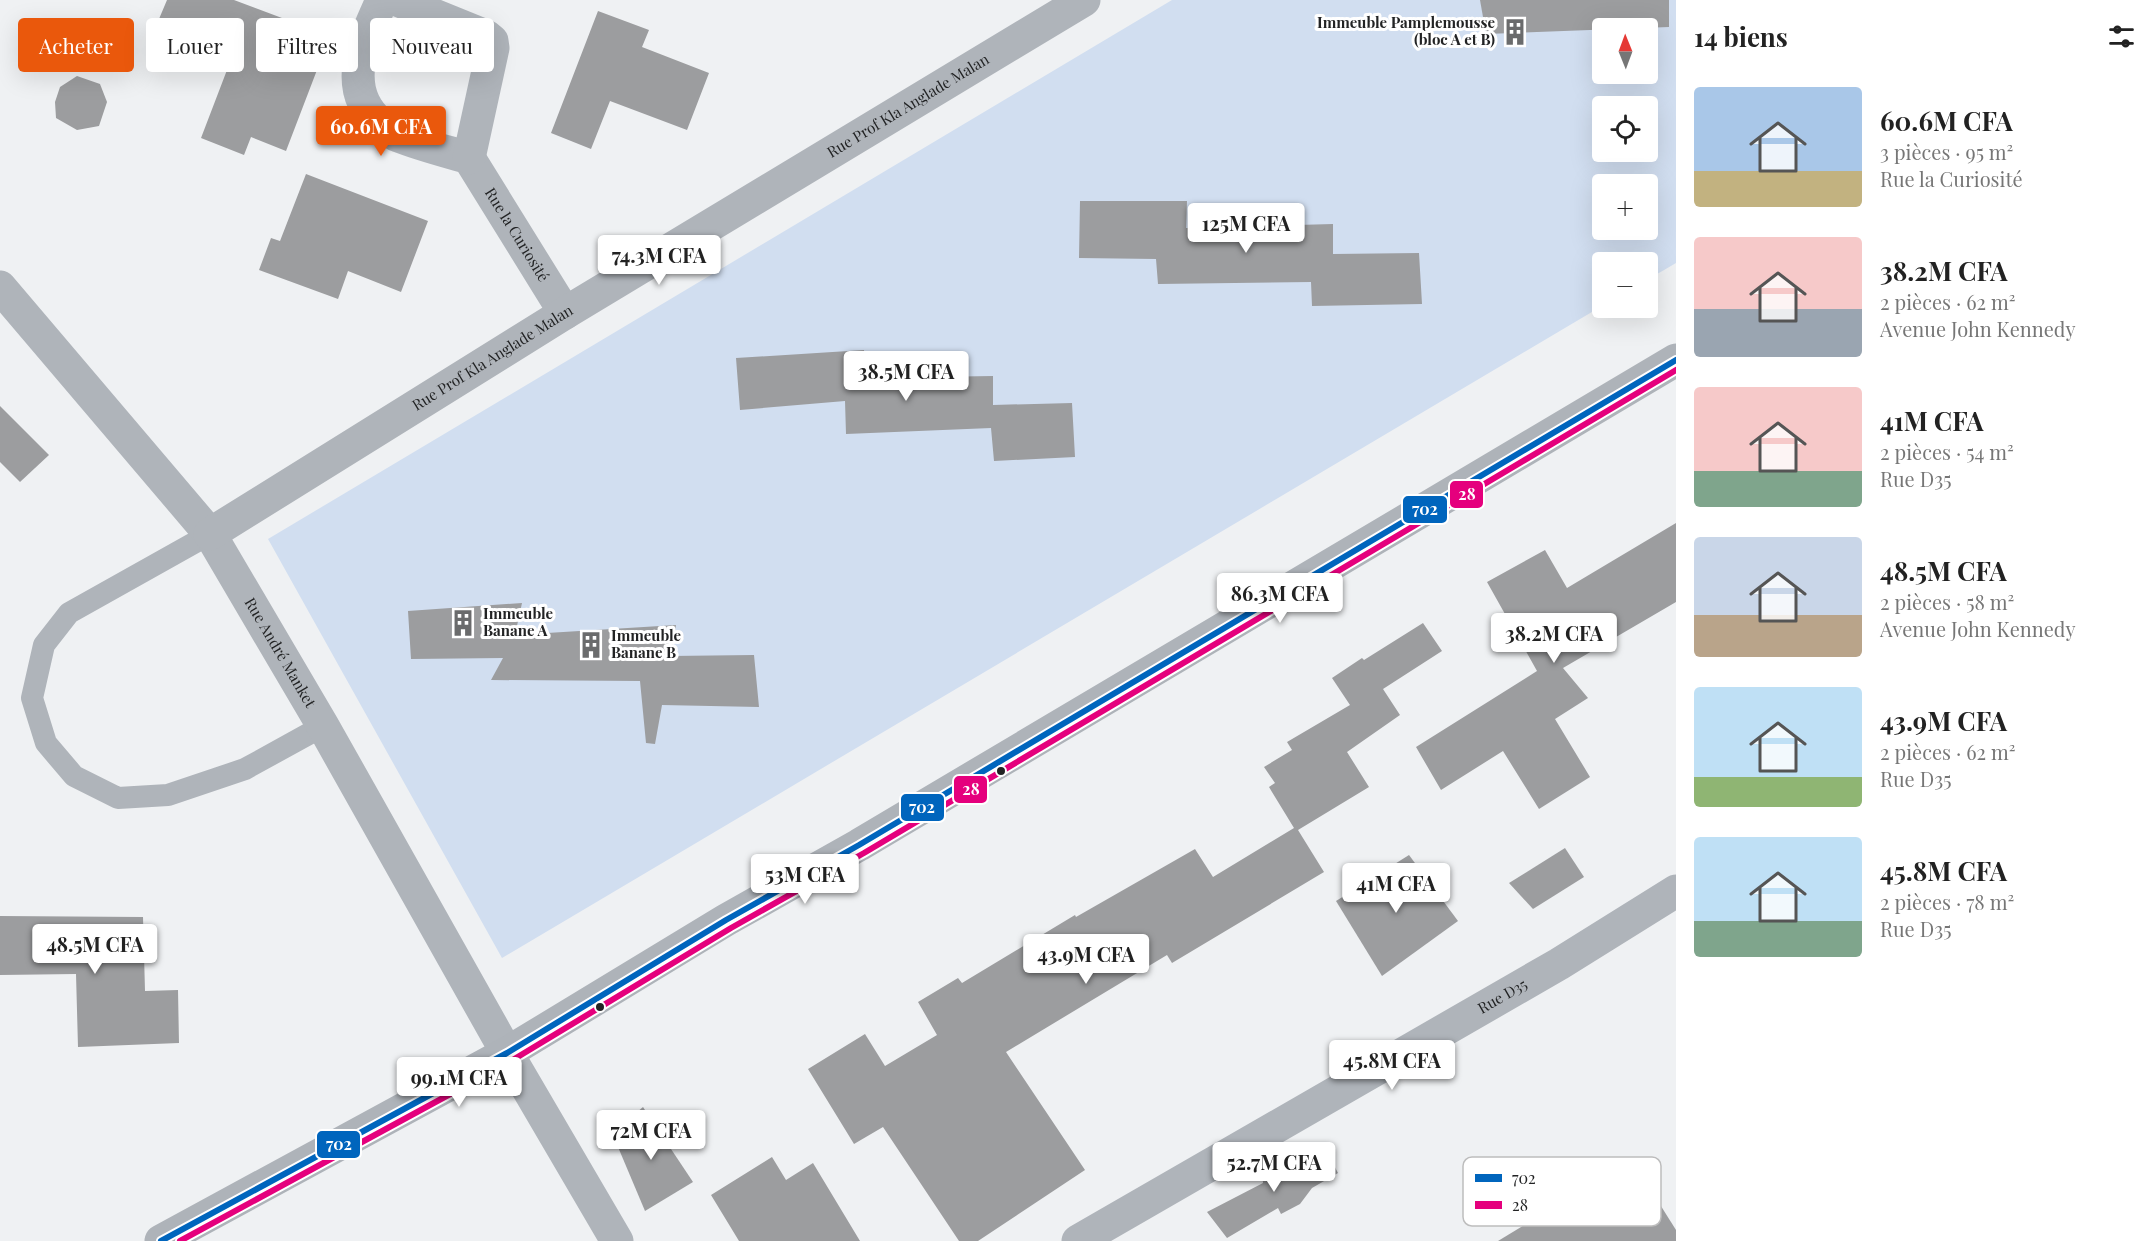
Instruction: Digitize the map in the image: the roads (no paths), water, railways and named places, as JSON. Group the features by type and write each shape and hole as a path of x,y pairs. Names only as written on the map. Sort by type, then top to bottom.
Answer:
{"main road":[{"path":"161,1241 507,1053 726,920 879,833 1676,360"}],"street":[{"path":"381,0 361,50 357,73 361,95 372,116 396,135 469,158 493,48 492,41 486,36 397,0"},
{"name":"Rue Prof Kla Anglade Malan","path":"210,534 565,313 1084,0"},
{"name":"Rue la Curiosité","path":"469,158 565,313"},
{"name":"Rue André Manket","path":"0,287 210,534 323,726 507,1053 617,1241"},
{"name":"Rue D35","path":"1078,1241 1559,964 1676,891"}],"lane":[{"path":"210,534 69,613 56,629 44,645 32,698 46,743 74,776 118,798 168,795 245,769 323,726"}],"place":[{"name":"Immeuble Pamplemousse (bloc A et B)","path":"1515,32"},
{"name":"Immeuble Banane A","path":"463,623"},
{"name":"Immeuble Banane B","path":"591,645"}]}
